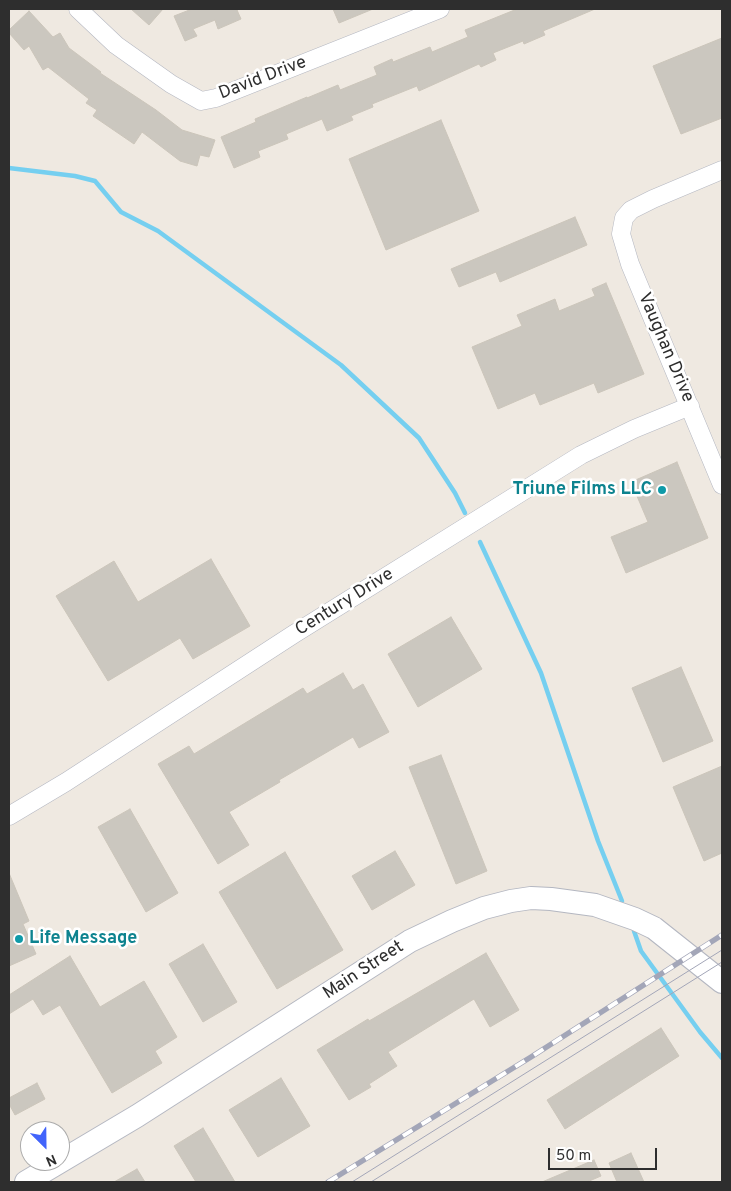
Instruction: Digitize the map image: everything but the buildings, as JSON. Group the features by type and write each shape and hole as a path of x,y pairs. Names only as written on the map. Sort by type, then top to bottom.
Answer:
{"street":[{"name":"David Drive","path":"78,9 116,45 171,84 200,101 226,95 440,9"},
{"name":"Vaughan Drive","path":"722,170 631,210 624,218 621,234 630,264 722,485"},
{"name":"Century Drive","path":"9,816 66,782 294,634 581,455 634,429 690,406"},
{"name":"Main Street","path":"26,1182 137,1116 410,941 484,908 531,898 595,905 654,928 722,982"}],"waterway":[{"path":"9,168 75,176 95,181 121,212 158,231 341,365 419,438 455,493 465,513"},
{"path":"480,542 541,673 598,841 622,901"},
{"path":"634,931 641,951 700,1032 722,1058"}],"tram line":[{"path":"352,1182 722,950"},
{"path":"371,1182 722,962"}],"railway":[{"path":"328,1182 531,1057 722,935"}],"place":[{"name":"Triune Films LLC","path":"662,490"},
{"name":"Life Message","path":"19,939"}]}
